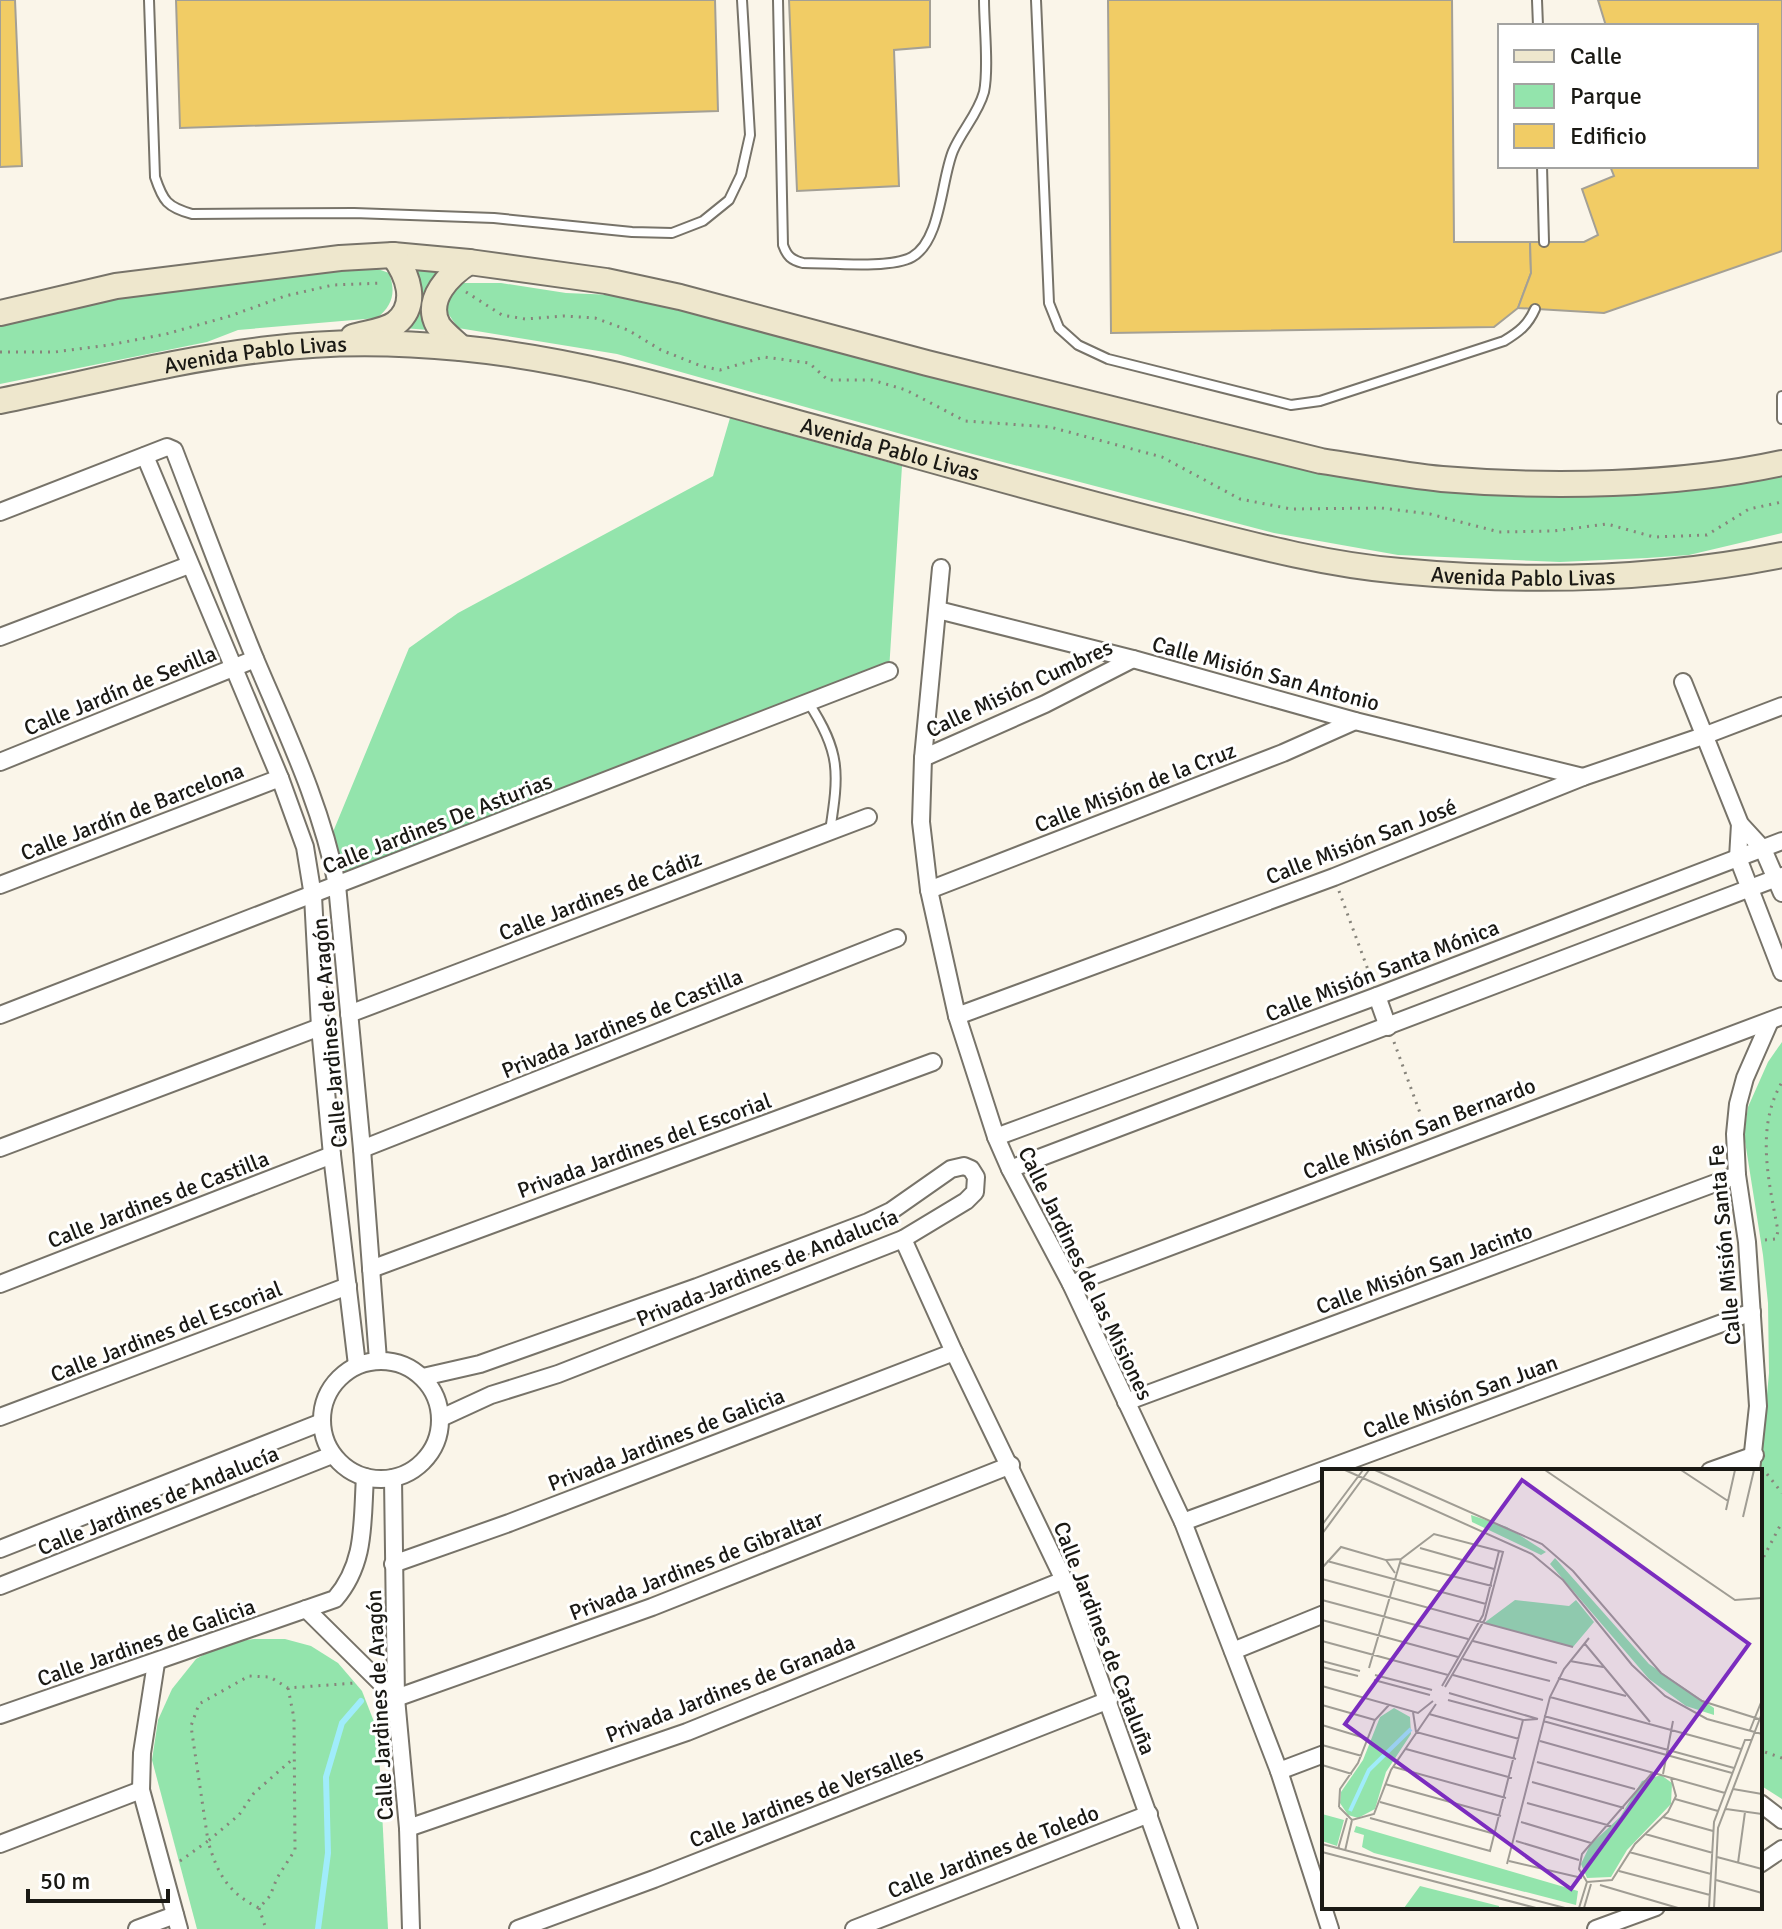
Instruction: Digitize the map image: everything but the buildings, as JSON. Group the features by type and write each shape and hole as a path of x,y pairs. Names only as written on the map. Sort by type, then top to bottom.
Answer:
{"main road":[{"path":"328,345 394,325 408,309 409,287 404,270 393,255"},
{"path":"0,313 116,286 340,258 393,255 606,281 680,297 927,363 1321,461 1441,479 1551,484 1652,480 1782,463"},
{"path":"461,348 438,325 435,309 440,288 452,273 469,262"},
{"name":"Avenida Pablo Livas","path":"0,401 268,349 328,345 461,348 584,366 1099,507 1327,561 1399,571 1547,578 1661,574 1782,554"}],"street":[{"name":"Calle Jardines de Aragón","path":"357,1365 332,1155 320,1027 313,896 305,847 280,778 145,456 169,447 174,450 255,659 305,776 332,859 362,1149 378,1360"},
{"path":"0,512 145,456"},
{"path":"0,637 189,565"},
{"name":"Calle Jardines de las Misiones","path":"941,568 923,758 921,822 929,890 957,1016 996,1137 1010,1169 1071,1284 1183,1522 1279,1771 1321,1890"},
{"name":"Calle Misión San Antonio","path":"938,610 1133,659 1355,721 1583,777"},
{"name":"Calle Jardín de Sevilla","path":"0,762 255,659"},
{"name":"Calle Misión Cumbres","path":"923,758 1045,704 1133,659"},
{"name":"Calle Jardines De Asturias","path":"0,1015 889,671"},
{"path":"1010,1169 1748,889 1780,882 1763,849 1740,824 1683,682"},
{"name":"Calle Misión San José","path":"957,1016 1334,877 1583,777 1782,706"},
{"name":"Calle Misión de la Cruz","path":"929,890 1283,753 1355,721"},
{"name":"Calle Jardín de Barcelona","path":"0,885 280,778"},
{"name":"Calle Jardines de Cádiz","path":"349,1014 868,817"},
{"path":"1740,824 1738,858 1782,972"},
{"name":"Calle Misión Santa Mónica","path":"996,1137 1782,841"},
{"name":"Privada Jardines de Castilla","path":"362,1149 897,938"},
{"path":"1377,996 1388,1027"},
{"name":"Calle Misión San Bernardo","path":"1071,1284 1776,1018"},
{"name":"Calle Misión Santa Fe","path":"1753,1463 1758,1406 1747,1242 1737,1175 1735,1134 1738,1104 1750,1067 1776,1018"},
{"path":"0,1148 320,1027"},
{"name":"Privada Jardines del Escorial","path":"371,1269 933,1062"},
{"name":"Calle Jardines de Castilla","path":"0,1284 332,1155"},
{"name":"Privada Jardines de Andalucía","path":"423,1377 480,1364 868,1222 891,1211 951,1169 964,1166 971,1169 978,1184 972,1196 903,1239 558,1374 491,1395 441,1418"},
{"name":"Calle Misión San Jacinto","path":"1126,1402 1737,1175"},
{"name":"Calle Jardines de Cataluña","path":"903,1239 1064,1580 1189,1929"},
{"name":"Calle Jardines del Escorial","path":"0,1417 348,1286"},
{"name":"Calle Misión San Juan","path":"1327,1469 1752,1312"},
{"name":"Privada Jardines de Galicia","path":"393,1564 509,1523 954,1352"},
{"path":"378,1360 403,1363 423,1377 436,1396 441,1418 438,1439 428,1457 413,1471 393,1478 365,1477 347,1469 332,1455 323,1436 322,1422 325,1400 343,1373 357,1365 378,1360"},
{"name":"Calle Jardines de Andalucía","path":"0,1549 322,1422"},
{"name":"Calle Jardines de Andalucía","path":"0,1586 332,1455"},
{"path":"1721,1469 1753,1463"},
{"name":"Privada Jardines de Gibraltar","path":"396,1698 652,1607 1011,1465"},
{"name":"Calle Misión San Juan","path":"1183,1522 1322,1471"},
{"name":"Calle Jardines de Galicia","path":"0,1715 335,1599 348,1584 357,1566 365,1477"},
{"name":"Calle Jardines de Aragón","path":"393,1478 396,1698 408,1828 411,1929"},
{"name":"Privada Jardines de Granada","path":"408,1828 687,1732 1064,1580"},
{"path":"306,1609 396,1698"},
{"path":"1233,1651 1322,1615"},
{"path":"137,1929 177,1922 141,1790 142,1753 156,1663"},
{"name":"Calle Jardines de Versalles","path":"518,1929 1109,1700"},
{"path":"1279,1771 1322,1755"},
{"path":"0,1844 141,1790"},
{"path":"1762,1805 1782,1820"},
{"name":"Calle Jardines de Toledo","path":"854,1929 1149,1814"},
{"path":"1762,1863 1782,1849"},
{"name":"Calle Jardines de las Misiones","path":"1325,1909 1330,1929"},
{"path":"1596,1929 1651,1909"}],"lane":[{"path":"149,0 155,177 161,197 175,209 192,214 354,213 494,218 672,233 703,221 729,200 741,175 750,135 742,0"},
{"path":"778,0 783,245 793,261 803,263 895,263 913,257 925,246 933,229 952,153 963,129 978,110 984,89 984,0"},
{"path":"1036,0 1049,303 1059,328 1078,345 1108,359 1291,405 1320,401 1504,341 1521,332 1535,309"},
{"path":"1537,0 1538,24"},
{"path":"1542,168 1544,242"},
{"path":"1782,396 1782,419"},
{"path":"808,702 826,729 835,762 836,789 830,831"}],"path":[{"path":"809,363 828,380"},
{"path":"1334,877 1377,996"},
{"path":"1388,1027 1432,1146"},
{"path":"1747,1242 1776,1239 1778,1231 1768,1178 1765,1138 1776,1092 1782,1082"},
{"path":"1762,1560 1782,1522"},
{"path":"266,1929 259,1908 243,1900 217,1871 208,1841 191,1726 199,1704 249,1676 270,1677 288,1688 380,1681"},
{"path":"259,1908 270,1896 277,1878 295,1850 294,1718 288,1688"},
{"path":"1762,1748 1782,1758"},
{"path":"164,1872 239,1815 254,1793 294,1758"}],"green space":[{"path":"410,267 439,272 429,285 424,299 429,330 403,328"},
{"path":"375,268 389,273 392,286 390,303 377,318 238,330 207,342 0,384 0,322 99,299 316,272"},
{"path":"463,283 501,283 566,293 638,296 1198,445 1340,477 1475,494 1535,495 1715,487 1782,473 1782,533 1689,555 1560,562 1398,555 1274,533 965,452 617,354 458,328 445,309 451,293"},
{"path":"730,418 902,466 889,671 337,885 328,844 409,648 458,613 713,476"},
{"path":"1782,1042 1782,1799 1762,1786 1760,1469 1769,1373 1768,1303 1744,1135 1748,1107 1768,1062"},
{"path":"285,1639 311,1646 338,1663 362,1691 378,1732 388,1929 197,1929 152,1760 158,1720 172,1689 196,1659 225,1643"}],"waterway":[{"path":"318,1929 328,1853 326,1777 342,1723 361,1701"}]}
